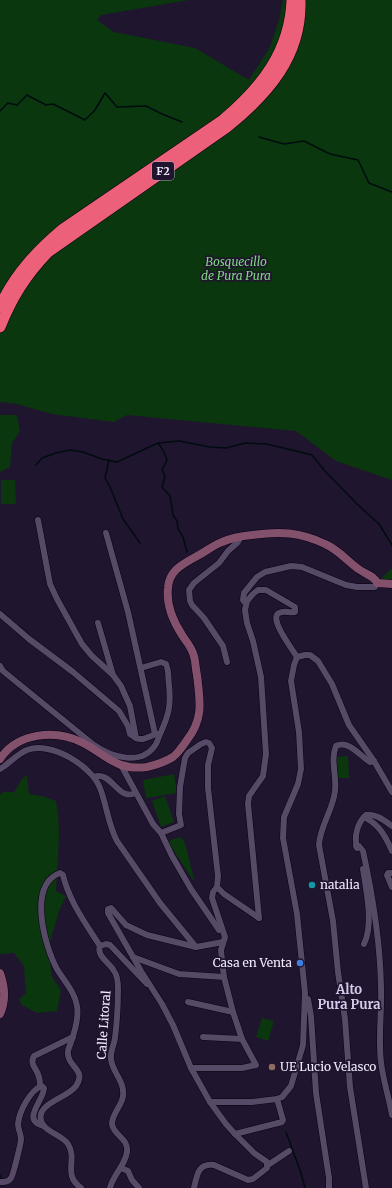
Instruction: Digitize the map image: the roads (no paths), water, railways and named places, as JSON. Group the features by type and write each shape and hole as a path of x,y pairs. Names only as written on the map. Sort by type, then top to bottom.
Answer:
{"highway":[{"name":"F2","path":"0,307 29,260 42,246 63,229 242,105 261,84 274,63 284,42 289,25 292,0"},
{"name":"F2","path":"0,327 8,307 20,287 35,266 48,252 227,127 246,112 266,92 289,58 298,26 300,0"}],"street":[{"path":"38,520 50,584 82,644 92,656 113,675 121,686 130,706 136,738"},
{"path":"0,759 3,754 22,740 47,735 72,738 82,742 102,756 129,768 148,766 165,761 176,754 196,726 200,713 200,703 194,657 190,647 173,620 167,590 168,583 174,571 182,564 221,542 241,536 271,532 290,533 328,545 366,575 374,578 377,583"},
{"path":"106,533 128,612 158,734"},
{"path":"227,662 223,646 204,618 192,605 189,590 194,583 219,563 228,551 238,542 241,536"},
{"path":"217,887 224,894 260,918 248,804 249,796 263,776 266,754 260,677 253,641 247,623 244,593 257,577 265,572 285,567 302,567 340,584 357,587 374,587 377,583 392,584"},
{"path":"246,604 256,592 266,590 294,606 296,609 294,612 279,612 276,617 278,627 297,657"},
{"path":"0,614 119,711 128,726 130,734 142,740 158,734"},
{"path":"98,623 113,675"},
{"path":"297,657 310,655 318,662 332,684 347,720 392,792"},
{"path":"210,1102 246,1103 277,1099 285,1094 291,1086 303,1045 306,994 297,914 283,838 284,817 298,784 301,769 299,732 291,681 294,664 297,657"},
{"path":"0,666 3,671 94,745 108,753 123,758 145,755 153,748 158,734 169,714 171,702 167,666 164,662 161,662 141,668"},
{"path":"161,833 181,825 179,814 180,787 185,758 188,753 201,744 206,742 211,744 212,748 208,766 208,778 218,876 217,887 213,892 212,898 217,918 224,932 224,941 221,950 224,977 233,1012 242,1039 256,1065 242,1068 191,1068"},
{"path":"366,1188 350,1087 345,1019 338,972 333,921 319,845 321,834 336,790 334,752 336,746 341,744 348,745 370,762 374,761"},
{"path":"0,769 28,749 43,748 55,750 72,759 94,777 100,788 112,831 117,841 160,903 196,947"},
{"path":"176,754 185,758"},
{"path":"121,765 135,793 153,824 161,833 191,889 218,926 224,941"},
{"path":"94,777 98,776 107,778 130,796 135,793"},
{"path":"364,944 368,929 368,908 361,860 356,846 358,828 366,815 372,815 392,826"},
{"path":"364,817 378,826 392,851"},
{"path":"356,846 359,846 363,851 379,936 381,985 381,1062 392,1115"},
{"path":"392,873 388,872 387,875 392,887"},
{"path":"44,1126 41,1121 41,1116 44,1109 71,1091 78,1082 79,1074 68,1056 77,1017 75,997 57,969 47,947 41,912 41,897 44,889 54,876 60,874 63,875 71,899 100,946 106,944 110,945 146,984 150,984"},
{"path":"224,941 196,947 174,942 135,930 126,925 111,908 108,909 108,913 133,957 174,1025 191,1068 210,1102 235,1134 268,1165"},
{"name":"Calle Litoral","path":"100,946 98,951 114,970 117,980 116,1024 114,1042 110,1057 124,1091 123,1099 112,1122 115,1131 124,1139 127,1148 126,1156 121,1168 112,1181 110,1188"},
{"path":"133,957 179,974 224,977"},
{"path":"0,973 4,988 4,998 0,1014"},
{"path":"306,994 311,1016 316,1093 329,1178 329,1188"},
{"path":"188,1002 233,1012"},
{"path":"73,1037 34,1056 32,1060 32,1064 39,1076 40,1086 44,1087 43,1095 35,1107 33,1118 37,1123 61,1137 68,1145 71,1157 73,1181 81,1188"},
{"path":"203,1037 242,1039"},
{"path":"0,1182 8,1181 12,1176 21,1140 18,1128 19,1117 33,1093 40,1086"},
{"path":"235,1134 282,1122 283,1120 277,1099"},
{"path":"194,1188 197,1174 200,1168 204,1166 214,1165 251,1180 267,1168 268,1165 289,1151"},
{"path":"121,1168 128,1171 132,1180 139,1188"}],"waterway":[{"path":"0,111 8,103 17,105 27,95 46,105 53,104 85,120 95,110 105,93 117,107 146,106 182,122"},
{"path":"259,137 284,144 304,141 330,154 358,160 369,183 392,192"},
{"path":"36,465 42,458 70,450 83,452 102,459 117,462 158,443 179,441 210,447 226,448 245,443 267,444 312,455 324,470 357,504 379,524 392,545"},
{"path":"158,443 167,460 162,470 165,476 162,487 170,496 173,515 177,521 178,529 183,537 187,552"},
{"path":"109,460 105,478 123,519 140,543"},
{"path":"286,1132 305,1188"},
{"path":"0,1175 1,1180"}],"place":[{"name":"natalia","path":"312,885"},
{"name":"Casa en Venta","path":"300,963"},
{"name":"UE Lucio Velasco","path":"272,1067"}],"district":[{"name":"Alto Pura Pura","path":"349,996"}],"park label":[{"name":"Bosquecillo de Pura Pura","path":"236,269"}]}
